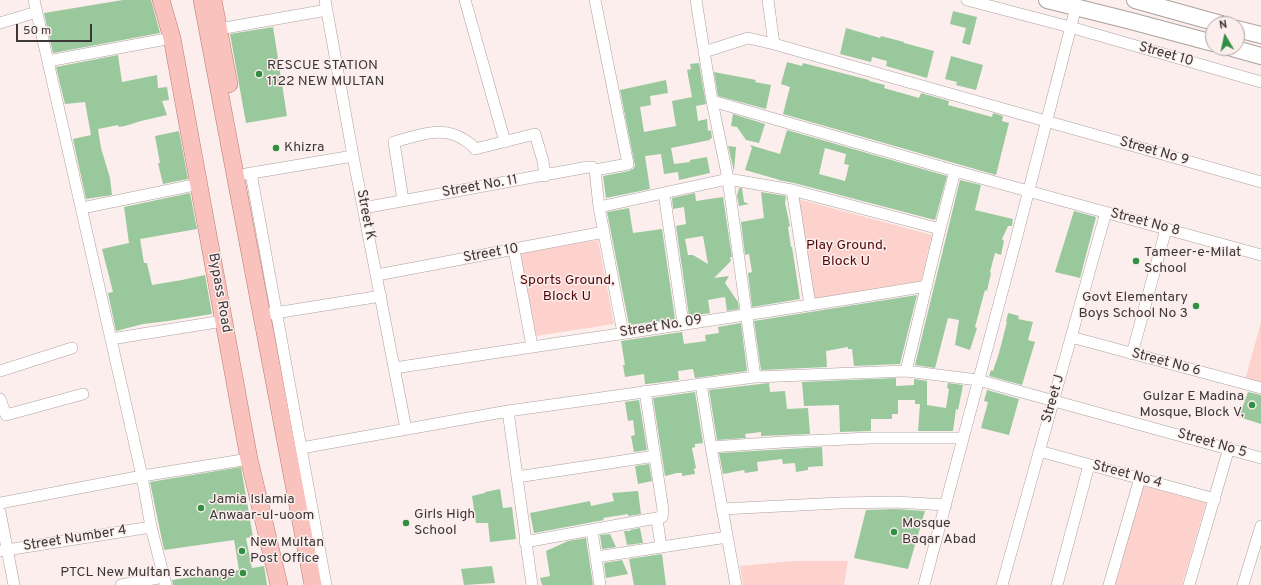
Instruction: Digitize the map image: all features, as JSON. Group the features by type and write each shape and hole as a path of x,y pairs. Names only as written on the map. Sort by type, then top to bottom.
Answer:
{"main road":[{"name":"Bypass Road","path":"161,0 172,38 249,459 279,585"},
{"path":"202,0 243,219 269,314 313,585"},
{"path":"214,0 248,173 243,219"},
{"path":"1047,0 1205,41"},
{"path":"1131,21 1143,1 1205,19"},
{"path":"1245,31 1261,36"},
{"path":"1245,52 1261,56"}],"street":[{"path":"34,0 142,476 151,527 165,581 121,585"},
{"path":"465,0 505,142"},
{"name":"Street No. 11","path":"363,208 546,176 588,167 592,167 595,170 628,164 596,0"},
{"path":"696,0 712,101 728,179 755,377"},
{"path":"768,0 774,44"},
{"name":"Street 10","path":"967,0 1070,27 1261,82"},
{"path":"219,29 326,5"},
{"name":"Street K","path":"326,5 363,208 406,429"},
{"path":"924,585 1047,122 1076,7"},
{"path":"0,23 37,12"},
{"path":"48,61 172,38"},
{"name":"Street No 9","path":"704,52 748,38 774,44 1261,182"},
{"name":"Street No 8","path":"712,101 955,171 1261,255"},
{"path":"403,200 394,142 438,131 451,132 472,144 475,149 535,134 546,176"},
{"path":"326,585 301,448 269,314 248,173 354,156"},
{"path":"595,170 599,207 623,333"},
{"path":"906,371 955,171"},
{"path":"599,207 728,179 792,190 940,229"},
{"path":"82,208 199,184"},
{"path":"792,190 810,305"},
{"path":"664,193 683,323"},
{"name":"Street J","path":"1002,585 1106,212"},
{"path":"1132,354 1166,229"},
{"name":"Street 10","path":"377,275 604,232"},
{"path":"514,250 532,346"},
{"name":"Street No. 09","path":"395,368 927,286"},
{"path":"269,314 381,296"},
{"path":"111,339 223,321"},
{"name":"Street No 6","path":"1071,337 1261,388"},
{"path":"0,371 72,348"},
{"name":"Street No 5","path":"301,448 508,411 645,391 755,377 906,371 978,380 1261,458"},
{"path":"701,384 710,447 736,585"},
{"path":"525,542 662,517 664,514 645,391"},
{"path":"0,399 6,415 83,394"},
{"path":"508,411 532,585"},
{"path":"710,447 870,438 963,438"},
{"path":"1189,585 1229,448"},
{"name":"Street No 4","path":"1039,452 1215,499"},
{"path":"517,477 655,456"},
{"path":"0,503 142,476 249,459"},
{"path":"1057,585 1090,465"},
{"path":"1109,585 1140,478"},
{"path":"722,509 895,502 946,505"},
{"path":"0,512 3,550 14,585"},
{"path":"657,519 661,547"},
{"path":"1243,585 1261,526"},
{"name":"Street Number 4","path":"3,550 151,527"},
{"path":"592,530 600,585"},
{"path":"596,557 727,537"}],"green space":[{"name":"Play Ground, Block U","path":"798,199 932,235 921,281 813,299"},
{"name":"Sports Ground, Block U","path":"598,240 614,324 536,336 520,253"},
{"path":"1261,322 1261,384 1245,380"},
{"path":"1141,485 1206,503 1182,585 1112,585"},
{"path":"793,561 848,561 844,585 743,585 740,566"}],"building":[{"path":"123,0 151,0 160,33 53,53 44,13"},
{"path":"953,11 977,17 970,45 962,43 966,28 950,24"},
{"name":"RESCUE STATION 1122 NEW MULTAN","path":"273,27 287,116 246,123 230,34"},
{"path":"846,28 934,51 927,78 886,66 887,61 872,57 871,62 840,54"},
{"path":"118,55 122,82 157,75 158,88 167,87 169,100 162,101 167,115 125,126 119,127 118,125 98,129 101,148 110,178 112,195 86,199 73,139 91,135 85,102 65,104 56,67"},
{"path":"951,56 983,65 976,90 956,85 957,82 945,79"},
{"path":"787,62 802,66 803,63 869,80 885,85 884,88 919,98 921,93 949,101 948,105 992,117 993,113 1003,116 1002,121 1009,123 996,175 783,114 790,87 781,84"},
{"path":"699,63 706,104 696,106 698,121 707,119 708,131 711,130 712,138 710,140 671,148 674,164 690,162 690,160 707,157 710,173 679,180 678,172 664,174 661,154 645,156 650,189 606,198 603,176 629,171 635,166 620,90 666,80 668,93 650,96 651,105 640,107 644,132 676,126 672,101 692,97 687,70 691,69 690,64"},
{"path":"714,72 756,80 755,82 771,85 766,109 718,96"},
{"path":"733,114 765,124 759,143 746,140 737,127 731,126"},
{"path":"787,130 947,176 935,220 778,180 780,180 745,170 752,148 750,145 780,154","holes":["825,148 846,154 844,164 849,165 845,181 819,174"]},
{"path":"179,131 188,179 163,184 158,163 160,163 155,136"},
{"path":"728,146 736,147 734,171"},
{"path":"960,180 981,185 975,210 1013,219 1012,226 1008,226 1002,239 1004,241 1001,255 995,253 987,291 985,290 975,327 977,328 970,350 955,345 959,320 948,318 935,368 915,365"},
{"path":"739,188 742,188 744,202 749,204 739,206 737,195"},
{"path":"761,192 786,196 785,203 790,226 788,227 800,299 752,307 748,273 752,272 749,254 745,255 741,222 764,218"},
{"path":"190,193 197,229 140,239 144,263 147,263 152,285 205,275 212,314 143,324 116,331 108,293 113,292 102,249 129,243 124,207"},
{"path":"695,193 696,201 723,197 732,257 730,257 731,261 714,278 729,276 725,283 738,302 739,309 727,311 725,297 708,300 710,313 689,316 676,226 686,224 684,207 673,209 672,198","holes":["703,236 708,264 693,255 688,255 685,239"]},
{"path":"629,208 633,233 662,229 675,319 629,325 607,212"},
{"path":"1074,211 1096,217 1080,278 1055,272"},
{"path":"917,295 900,364 854,366 852,349 848,349 848,347 826,351 827,367 761,370 754,321"},
{"path":"1008,313 1019,316 1018,319 1033,322 1028,340 1035,342 1022,385 989,376 991,370 993,371 999,353"},
{"path":"741,323 747,371 695,378 693,369 678,371 679,380 647,384 645,384 644,374 625,377 623,365 625,365 621,341 682,332 684,344 706,341 705,335 719,333 718,327"},
{"path":"896,378 896,386 914,385 914,379 927,381 927,405 946,408 949,389 947,388 948,383 963,385 958,410 956,409 953,431 918,431 920,404 915,404 915,400 898,400 898,414 892,414 892,419 871,419 871,431 840,432 839,405 804,406 802,382"},
{"path":"769,383 770,392 785,391 787,409 808,408 810,434 761,436 761,432 745,434 746,438 717,440 709,390"},
{"path":"987,390 1019,399 1009,435 981,428 988,402 984,401"},
{"path":"695,392 703,443 695,444 695,447 692,448 696,468 694,469 695,474 682,476 682,473 677,473 665,476 653,398"},
{"name":"Gulzar E Madina Mosque, Block V,","path":"1248,392 1261,395 1261,424 1239,417"},
{"path":"639,400 647,450 634,452 631,436 635,435 633,420 628,421 625,402"},
{"path":"822,447 823,466 808,467 808,470 796,472 795,463 783,464 782,459 757,462 758,471 745,473 744,470 723,474 719,453"},
{"path":"649,464 652,481 638,484 635,466"},
{"name":"Jamia Islamia Anwaar-ul-uoom","path":"241,467 253,537 246,538 252,568 264,566 267,585 173,585 172,580 239,570 234,540 164,550 150,482"},
{"path":"500,489 503,508 512,507 516,539 490,542 488,523 476,523 472,496"},
{"path":"638,491 641,514 628,516 628,514 603,518 604,520 534,533 530,513 590,501 591,506 614,501 612,493"},
{"path":"895,509 925,511 908,569 854,558 866,510"},
{"path":"640,528 643,543 627,545 624,531"},
{"path":"610,534 616,547 602,549 600,535"},
{"path":"586,538 593,585 542,585 540,578 550,576 546,551 568,541"},
{"path":"662,554 666,585 634,585 629,559"},
{"path":"622,560 628,574 606,578 604,563"},
{"path":"492,566 495,583 464,585 461,569"}],"place":[{"name":"RESCUE STATION 1122 NEW MULTAN","path":"259,74"},
{"name":"Khizra","path":"276,148"},
{"name":"Tameer-e-Milat School","path":"1136,261"},
{"name":"Govt Elementary Boys School No 3","path":"1196,306"},
{"name":"Gulzar E Madina Mosque, Block V,","path":"1252,405"},
{"name":"Jamia Islamia Anwaar-ul-uoom","path":"201,508"},
{"name":"Girls High School","path":"406,523"},
{"name":"Mosque Baqar Abad","path":"894,532"},
{"name":"New Multan Post Office","path":"242,551"},
{"name":"PTCL New Multan Exchange","path":"243,573"}]}
